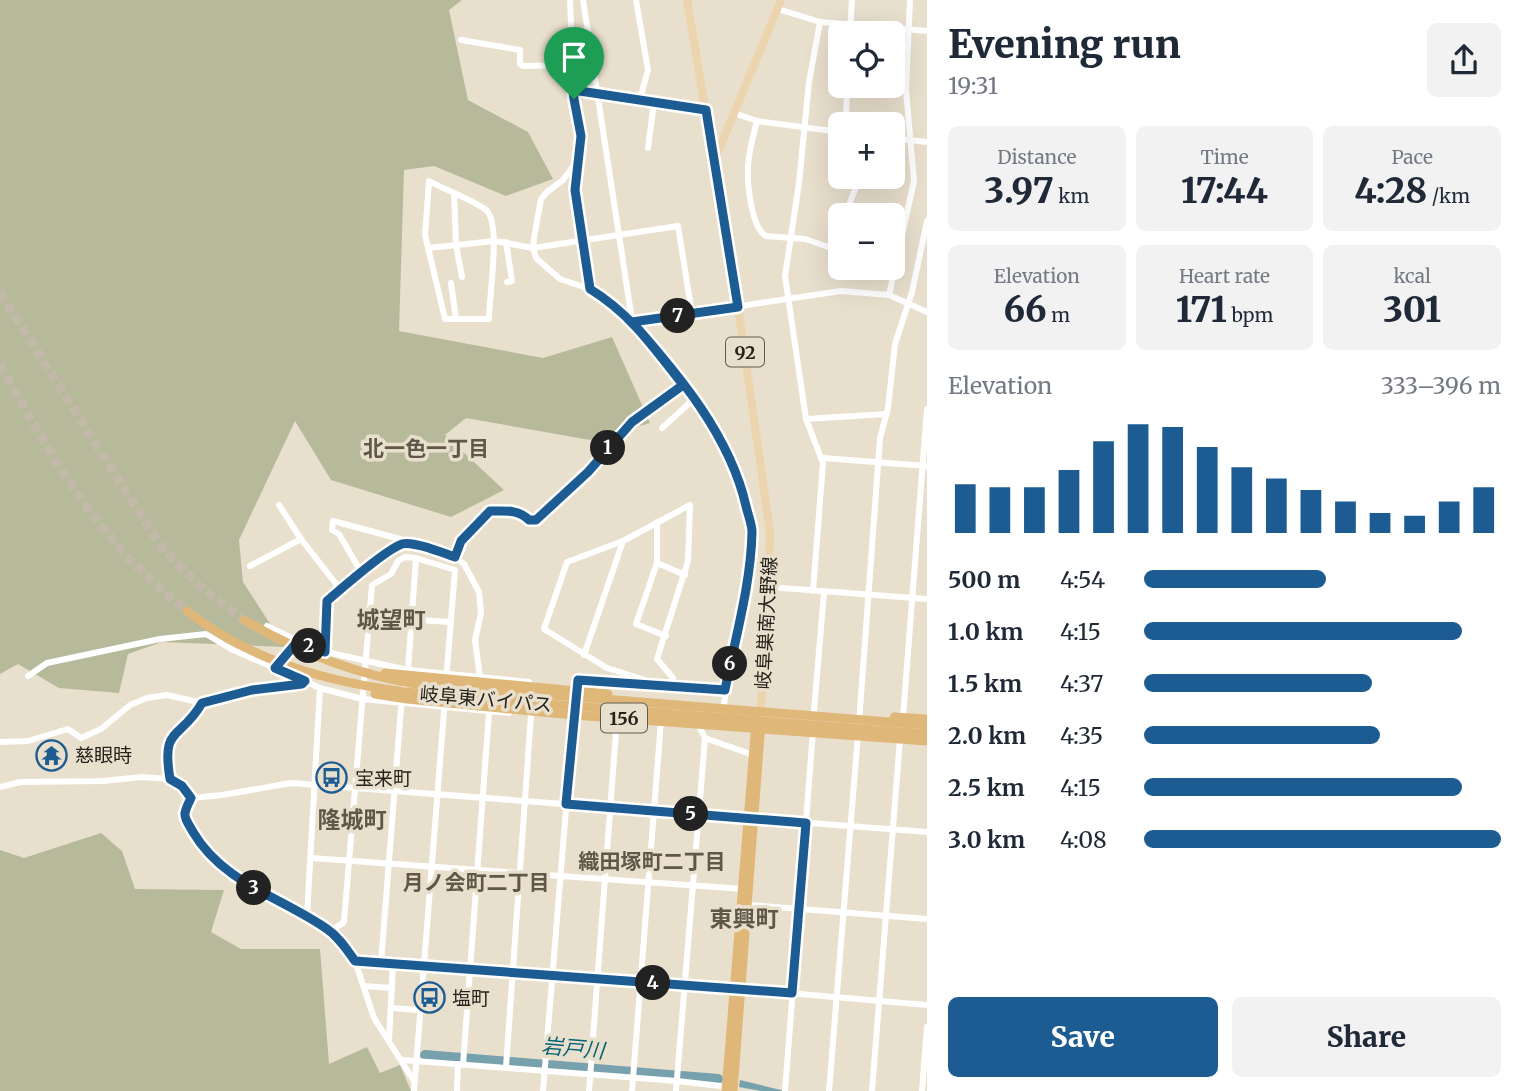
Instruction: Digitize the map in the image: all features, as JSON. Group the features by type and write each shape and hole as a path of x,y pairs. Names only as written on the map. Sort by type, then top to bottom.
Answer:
{"highway":[{"name":"岐阜東バイパス","path":"191,614 252,651 318,676 399,692 927,734"},
{"name":"岐阜東バイパス","path":"248,622 291,646 342,667 386,679 436,687 927,725"},
{"name":"156","path":"342,667 575,692 927,719"},
{"name":"156","path":"318,676 322,681 335,685 395,698 491,709 927,741"},
{"path":"729,1091 749,905 753,755 761,707"},
{"path":"739,989 743,889 758,728"}],"main road":[{"name":"岐阜巣南大野線","path":"687,0 715,160 771,532 761,707"},
{"path":"715,160 780,4"}],"street":[{"path":"570,0 573,90 581,136 575,190 590,289"},
{"path":"583,0 632,322"},
{"path":"636,0 648,70 640,99"},
{"path":"851,21 852,0"},
{"path":"905,217 914,181 906,90 910,0"},
{"path":"780,4 820,22 828,23"},
{"path":"813,591 823,458 806,419 785,276 809,82 820,22"},
{"path":"905,29 927,31"},
{"path":"461,40 520,50 520,66 573,65"},
{"path":"573,90 706,110"},
{"path":"648,148 654,102"},
{"path":"734,113 757,121 828,130"},
{"path":"757,121 748,169 756,224 761,233 766,236 805,239 828,247"},
{"path":"905,140 927,142"},
{"path":"579,158 563,180 541,199 533,248 539,261 560,279 590,289 613,303 632,322 694,399 726,450 738,475 752,529 748,582 724,704"},
{"path":"429,181 488,211 495,241 489,319 445,319 425,235 429,181"},
{"path":"454,194 456,245 461,277"},
{"path":"829,1091 880,438 887,414 894,344 909,304 927,221"},
{"path":"428,248 495,241 533,248 678,226 692,314"},
{"path":"506,242 512,281 507,282"},
{"path":"889,295 891,280"},
{"path":"450,283 456,319"},
{"path":"632,322 841,291 889,295 927,310"},
{"path":"455,557 461,541 490,511 514,511 529,520 536,520 545,514 588,472 632,422 683,385"},
{"path":"662,428 694,399"},
{"path":"903,717 925,466 927,409"},
{"path":"806,419 887,414"},
{"path":"823,458 925,466"},
{"path":"279,505 301,539 340,589"},
{"path":"650,685 642,679 607,668 544,629 567,562 623,541 690,505 689,551 685,575 657,659 673,678 669,687"},
{"path":"362,572 339,534 332,530 333,521 400,540 403,544"},
{"path":"657,522 657,563 636,624 666,636"},
{"path":"250,566 301,539"},
{"path":"584,655 623,541"},
{"path":"325,652 327,601 362,572 403,544 412,544 455,557 464,565 479,592 481,612 475,640 478,676 491,709 465,1038 457,1091"},
{"path":"331,931 344,922 372,586 391,575 398,561 405,557 416,558 455,570 414,1089"},
{"path":"381,963 401,704 408,670 416,558"},
{"path":"657,563 685,575"},
{"path":"769,587 927,599"},
{"path":"814,711 824,592"},
{"path":"369,617 451,622"},
{"path":"267,626 325,652 408,670 566,687 575,692"},
{"path":"28,676 47,663 160,639 206,634 231,649 320,688 362,699 444,708 491,709 531,715 573,715"},
{"path":"275,668 298,641"},
{"path":"543,1091 576,682 580,679 725,690"},
{"path":"0,742 28,741 68,729 81,738 101,729 130,705 154,697 171,695 202,703 252,690 302,684 305,681"},
{"path":"307,916 320,688"},
{"path":"170,779 166,752 168,742 202,703"},
{"path":"506,1067 531,715"},
{"path":"589,1091 617,718"},
{"path":"632,1091 661,721"},
{"path":"677,1091 705,738 698,724"},
{"path":"785,1091 813,731"},
{"path":"705,738 753,755"},
{"path":"872,1091 900,739"},
{"path":"0,786 20,782 103,781 142,777 170,779 182,786 191,798"},
{"path":"191,798 291,783 927,832"},
{"path":"191,798 186,810 187,821 199,842 225,869 246,884 331,931 355,961 374,1018 402,1060 414,1089"},
{"path":"310,858 743,889"},
{"path":"749,905 927,919"},
{"path":"355,961 927,1005"},
{"path":"389,1040 393,964"},
{"path":"363,986 392,988"},
{"path":"391,1008 420,1010"},
{"path":"922,1091 927,1027"},
{"path":"402,1060 677,1081 721,1086 729,1091"}],"green space":[{"path":"0,0 462,0 449,10 468,100 528,132 553,179 506,196 434,166 404,170 399,331 543,358 612,337 650,423 590,440 466,418 445,435 504,490 451,517 331,480 295,421 239,540 243,582 285,647 162,642 128,654 119,693 59,688 18,664 0,674"},
{"path":"101,833 122,851 135,889 224,890 211,932 241,949 320,949 329,1064 367,1047 380,1073 400,1065 411,1091 0,1091 0,850 24,858"}],"water":[{"path":"740,1080 785,1091 739,1087"}],"waterway":[{"name":"岩戸川","path":"425,1055 718,1079"}],"tunnel":[{"path":"0,293 160,545 198,585 244,620"},
{"path":"0,365 54,458 84,503 133,563 187,611"}],"place":[{"name":"慈眼時","path":"52,755"},
{"name":"宝来町","path":"332,778"},
{"name":"塩町","path":"429,998"}],"district":[{"name":"北一色一丁目","path":"426,448"},
{"name":"城望町","path":"391,619"},
{"name":"隆城町","path":"352,819"},
{"name":"織田塚町二丁目","path":"652,861"},
{"name":"月ノ会町二丁目","path":"476,882"},
{"name":"東興町","path":"744,918"}],"route":[{"path":"574,99 573,90 706,110 738,307 632,322 650,342 694,399 726,450 741,484 752,529 748,582 725,690 578,680 566,804 806,823 792,993 355,961 331,931 246,884 225,869 199,842 185,816 191,798 182,786 170,779 166,752 168,742 202,703 252,690 302,684 305,681 275,668 298,641 325,652 327,601 362,572 403,544 412,544 455,557 461,541 490,511 514,511 529,520 536,520 588,472 632,422 683,385 632,322 613,303 590,289 575,190 581,136 574,99"}]}
